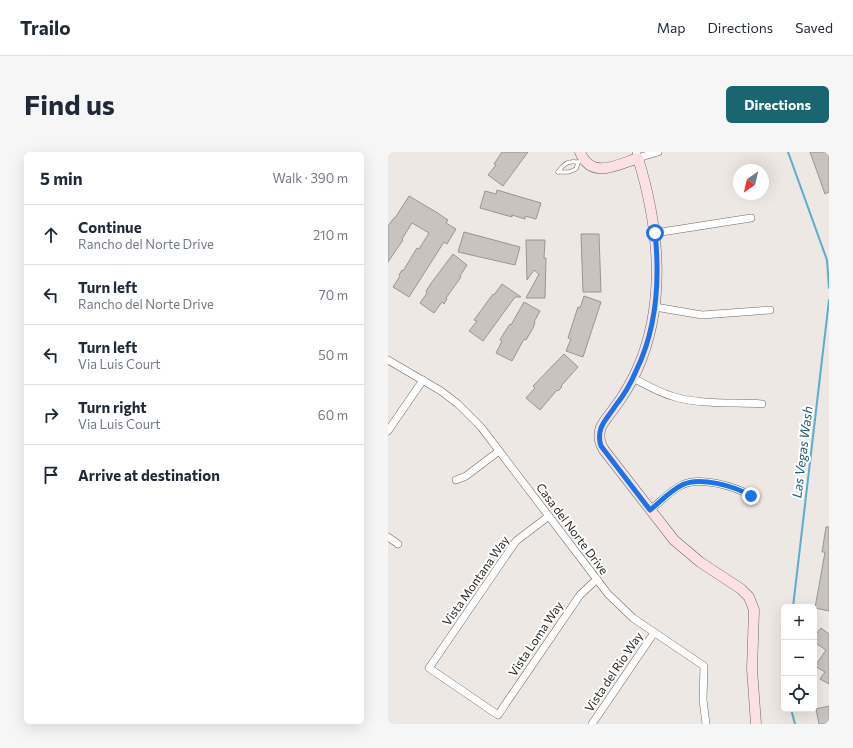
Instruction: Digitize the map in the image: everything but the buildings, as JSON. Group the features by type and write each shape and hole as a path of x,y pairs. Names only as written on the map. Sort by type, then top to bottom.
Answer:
{"street":[{"path":"580,158 593,167 604,169 637,155 658,152"},
{"path":"637,155 648,194 655,233 657,264 655,307 647,344 633,378 623,396 604,422 600,432 600,441 604,450 666,532 682,548 700,562 745,592 752,602 754,614 752,669 756,724"},
{"path":"655,233 752,218"},
{"path":"655,307 702,315 770,310"},
{"name":"Casa del Norte Drive","path":"388,360 441,391 458,404 481,427 608,594 633,618 704,666 703,700 706,724"},
{"path":"633,378 661,392 681,399 762,404"},
{"path":"388,431 423,380"},
{"path":"456,480 466,476 499,450"},
{"path":"650,510 678,488 692,482 703,482 733,487 751,496"},
{"name":"Vista Montana Way","path":"498,716 429,668 516,542 549,516"},
{"path":"388,537 398,544"},
{"name":"Vista Loma Way","path":"498,716 580,595 597,579"},
{"name":"Vista del Rio Way","path":"592,724 654,633"}],"lane":[{"path":"580,158 576,169 569,172 558,172 564,165 580,158"}],"waterway":[{"name":"Las Vegas Wash","path":"788,152 827,260 829,288"},
{"name":"Las Vegas Wash","path":"793,604 829,300"},
{"name":"Las Vegas Wash","path":"792,712 795,724"}],"route":[{"path":"655,233 657,282 654,317 651,331 642,358 630,384 601,427 599,436 601,446 650,510 682,485 698,481 733,487 751,496"}]}
